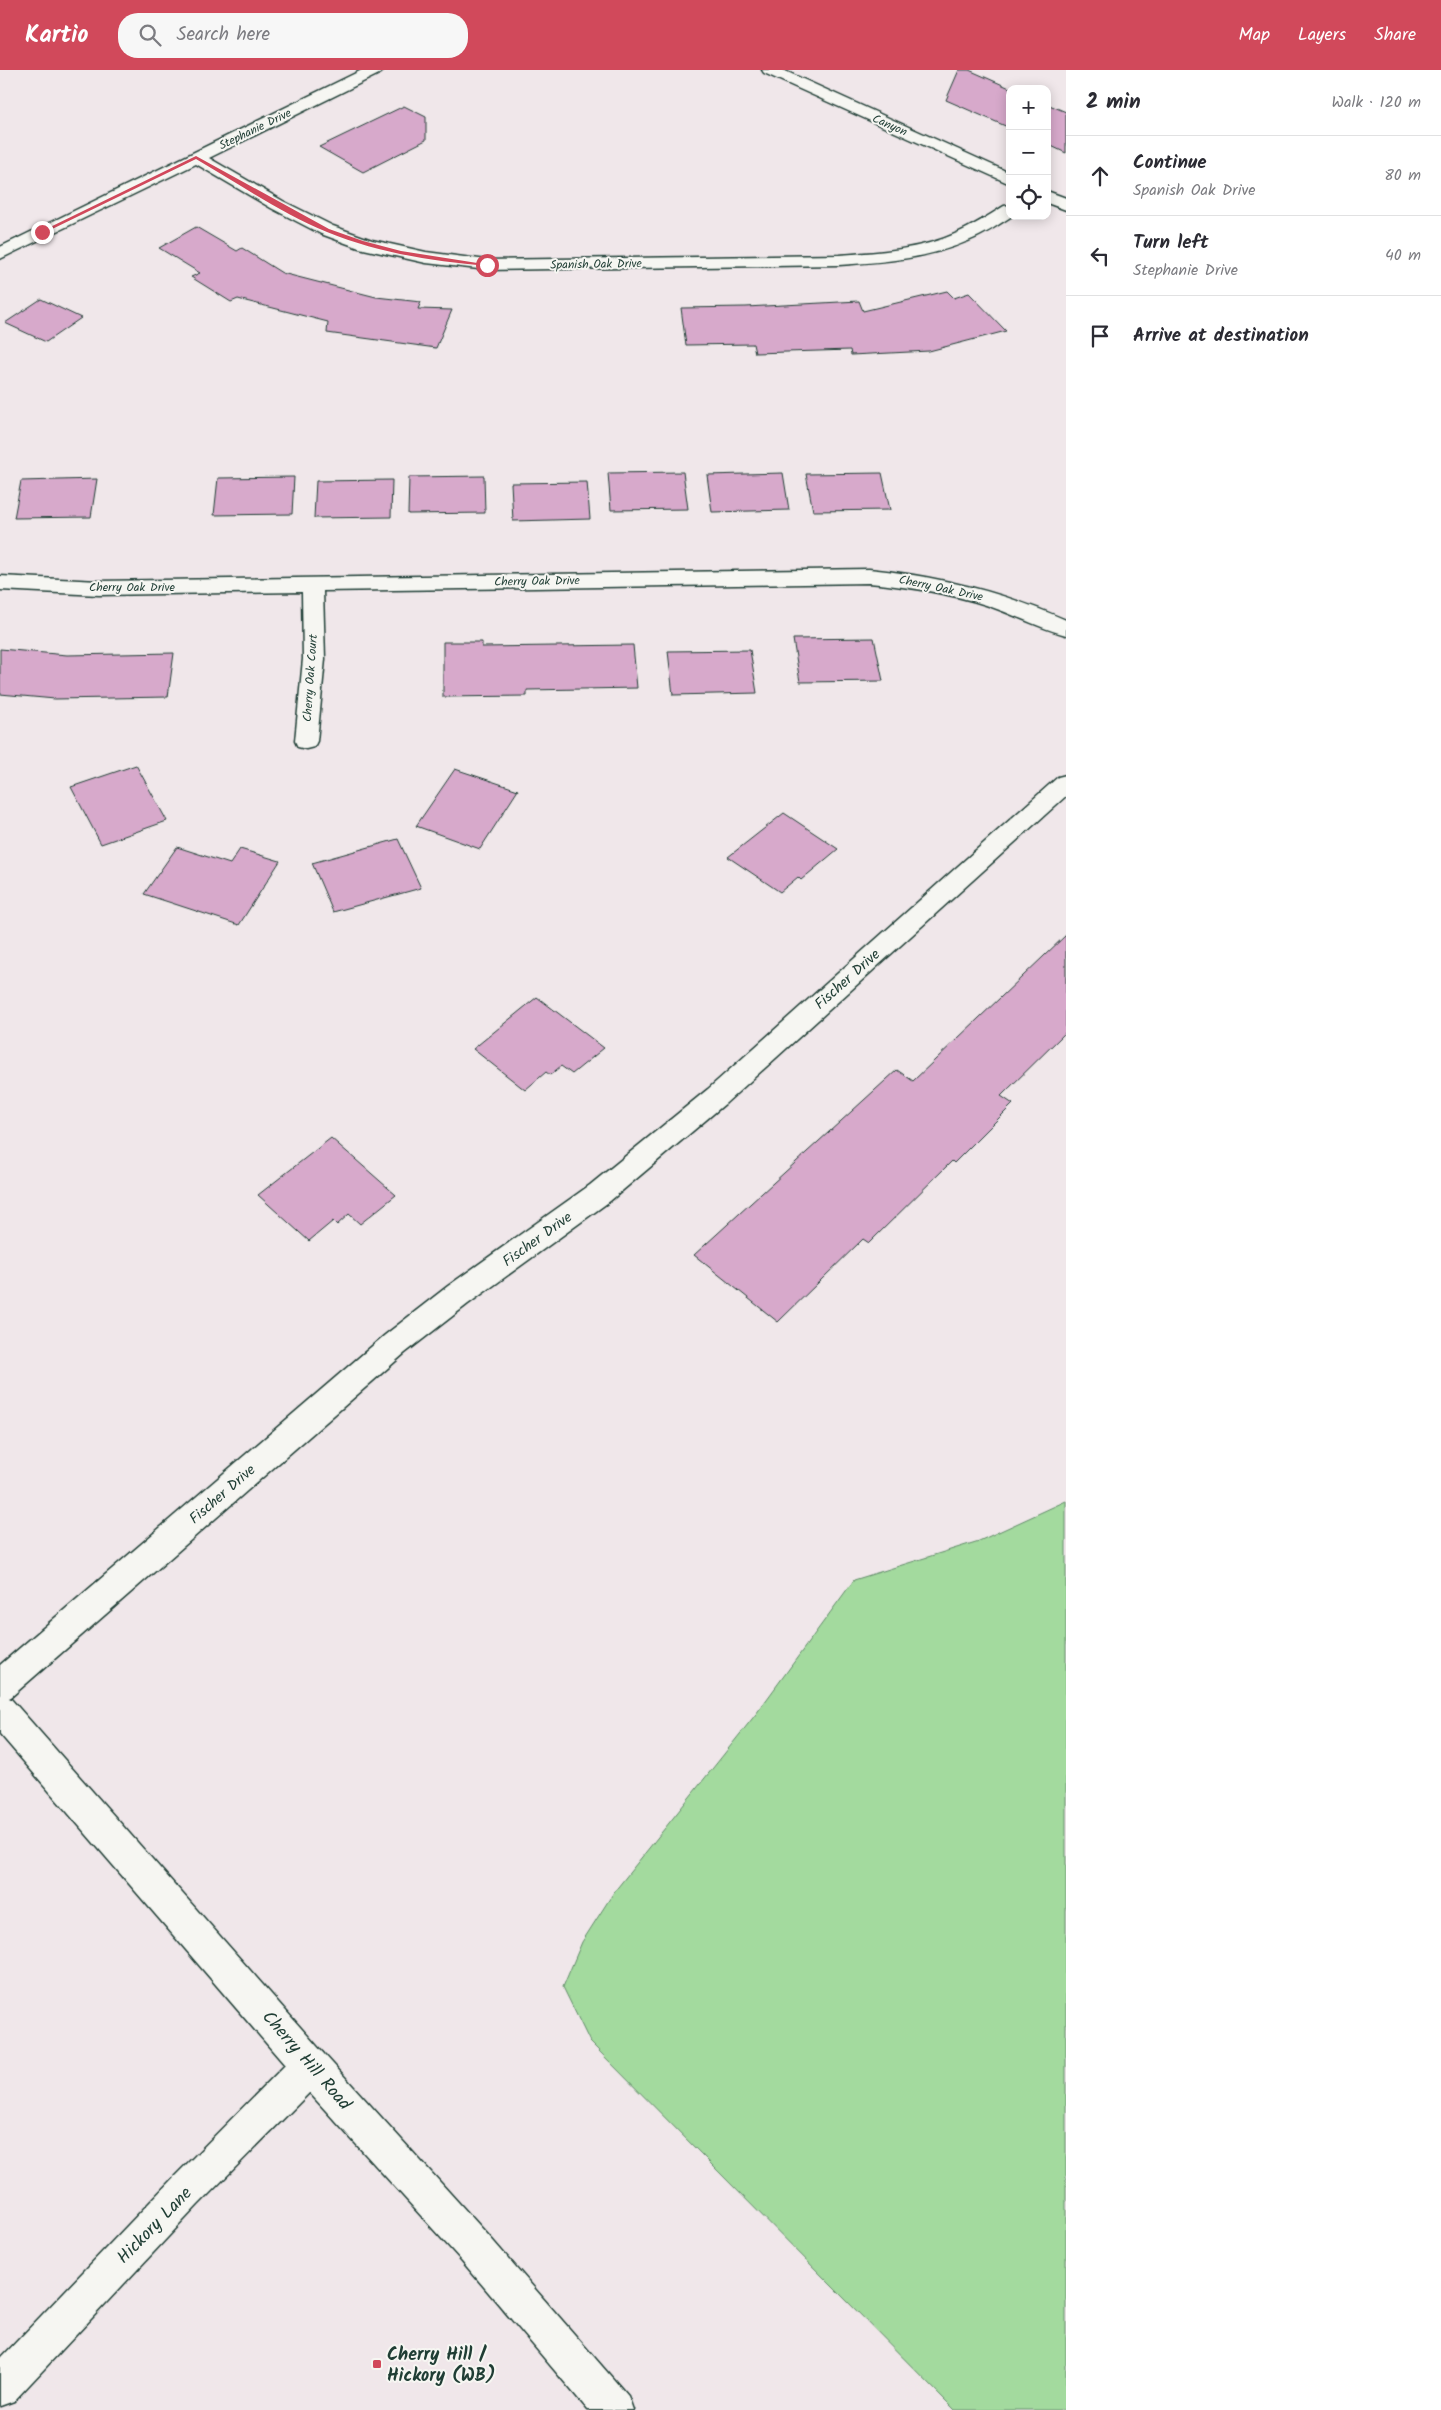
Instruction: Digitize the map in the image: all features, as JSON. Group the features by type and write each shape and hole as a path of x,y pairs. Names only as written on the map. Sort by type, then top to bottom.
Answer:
{"street":[{"name":"Stephanie Drive","path":"0,254 375,70"},
{"name":"Canyon","path":"770,70 1006,177"},
{"name":"Spanish Oak Drive","path":"196,157 291,212 336,233 400,253 443,261 487,265 830,260 888,256 924,250 957,240 1006,212"},
{"path":"1051,198 1066,205"},
{"name":"Cherry Oak Drive","path":"0,583 100,588 869,576 902,579 970,592 1029,611 1066,628"},
{"name":"Cherry Oak Court","path":"306,741 314,659 312,585"},
{"name":"Fischer Drive","path":"0,1686 396,1344 458,1294 600,1193 716,1096 1066,783"},
{"name":"Cherry Hill Road","path":"0,1710 310,2066 475,2248 614,2410"},
{"name":"Hickory Lane","path":"0,2387 185,2192 310,2066"}],"green space":[{"path":"1066,1501 1066,2410 955,2410 590,2042 563,1987 582,1942 614,1892 756,1714 854,1580 979,1541"}],"building":[{"path":"959,70 969,70 1006,86 1006,126 946,100"},
{"path":"404,106 426,117 426,140 363,172 319,147"},
{"path":"1051,106 1066,112 1066,153 1051,146"},
{"path":"196,227 237,251 242,248 282,273 376,297 421,302 418,309 452,310 436,348 327,333 328,322 238,299 231,302 191,277 200,273 159,248"},
{"path":"947,291 954,298 969,293 1006,331 929,351 851,355 850,350 755,353 753,344 686,345 681,308 746,307 859,301 863,311"},
{"path":"41,299 81,318 46,342 5,323"},
{"path":"683,472 688,509 611,510 608,473"},
{"path":"783,473 789,510 712,512 707,475"},
{"path":"882,473 890,510 813,511 806,474"},
{"path":"484,476 485,513 408,514 409,477"},
{"path":"294,477 292,514 214,515 218,478"},
{"path":"97,479 91,517 14,518 21,481"},
{"path":"392,480 391,517 314,518 316,481"},
{"path":"587,482 590,519 513,521 511,483"},
{"path":"874,638 883,681 800,682 793,639"},
{"path":"443,642 482,642 482,647 633,645 637,688 527,690 527,696 443,697"},
{"path":"0,649 67,655 174,653 168,697 55,699 0,694"},
{"path":"750,650 757,693 673,695 668,651"},
{"path":"136,765 167,821 101,844 71,787"},
{"path":"455,769 518,790 480,849 416,826"},
{"path":"784,813 838,849 801,880 798,877 780,892 728,857"},
{"path":"398,839 421,888 333,912 312,863"},
{"path":"177,847 230,864 240,849 280,861 239,925 144,894"},
{"path":"1066,935 1066,1032 1001,1096 1013,1104 869,1243 863,1239 778,1322 694,1255 897,1070 913,1081"},
{"path":"537,997 604,1048 572,1074 561,1066 550,1075 546,1072 525,1090 473,1049"},
{"path":"331,1138 396,1195 360,1224 349,1214 337,1225 333,1221 309,1241 258,1195"}],"place":[{"name":"Cherry Hill / Hickory (WB)","path":"377,2364"}],"route":[{"path":"42,232 196,157 291,212 328,230 400,253 443,261 487,265"}]}
